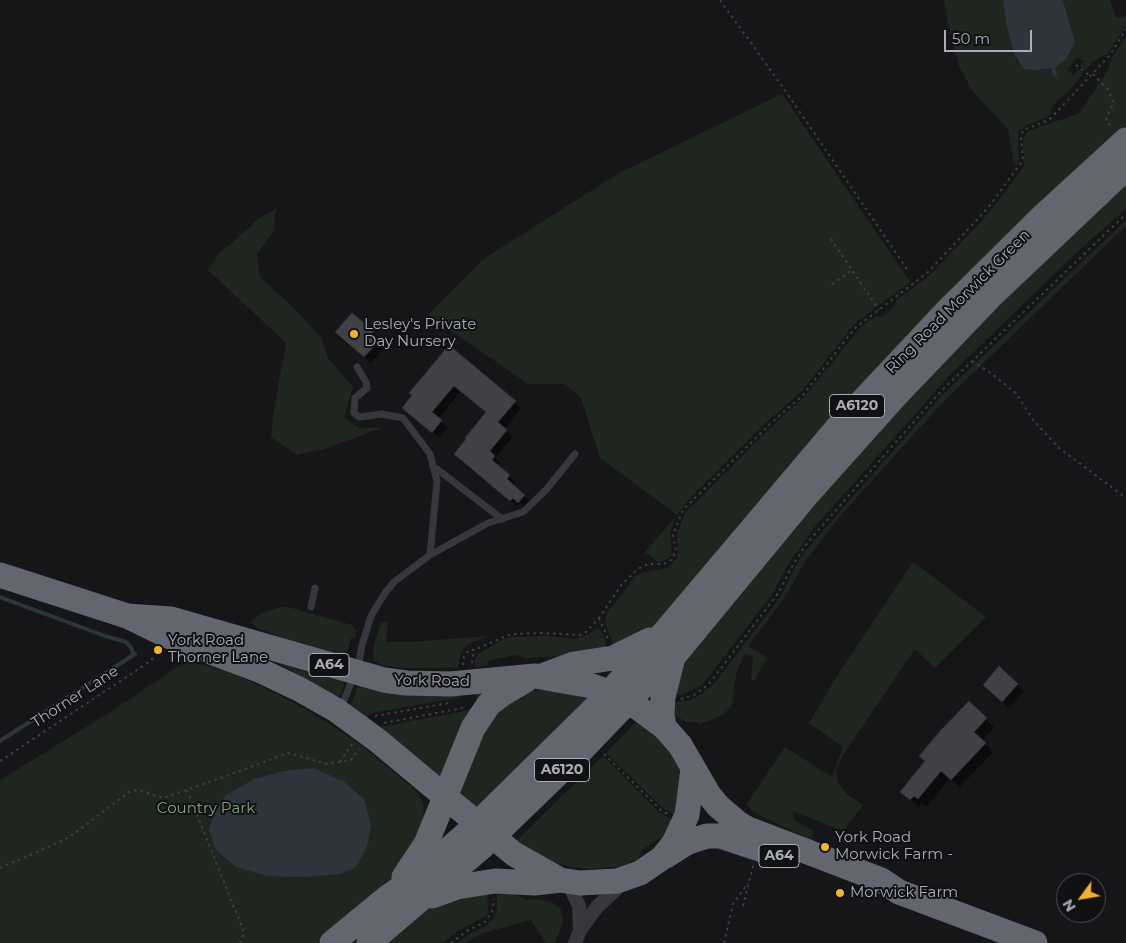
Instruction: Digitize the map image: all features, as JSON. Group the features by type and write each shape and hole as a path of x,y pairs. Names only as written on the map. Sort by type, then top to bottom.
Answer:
{"highway":[{"name":"Ring Road Morwick Green","path":"619,697 662,634 838,427 925,334 1044,215 1125,141"},
{"name":"Ring Road Morwick Green","path":"619,697 673,657 805,496 899,392 990,297 1126,168"},
{"name":"York Road","path":"0,575 127,616 168,636 259,670 299,689 336,710 366,732 485,831 528,863 564,881"},
{"name":"York Road","path":"127,616 171,619 384,680 406,683 468,683 539,676"},
{"name":"Ring Road Morwick Green","path":"539,676 574,664 613,658 662,634"},
{"name":"Ring Road Morwick Green","path":"664,728 662,714 663,697 673,657"},
{"path":"445,796 469,735 489,704 513,687 539,676 592,686 619,697 664,728 680,746 693,769 690,781 688,815 674,843 662,858 647,869 627,878 607,882 580,883 564,881"},
{"name":"A6120","path":"370,943 423,899 485,831 537,766 619,697"},
{"name":"A64","path":"693,769 718,806 739,824 748,829 881,880 899,892 1035,943"},
{"name":"A6120","path":"388,897 426,844 445,796"},
{"name":"A6120","path":"332,943 388,897 485,831"},
{"name":"A64","path":"662,858 688,842 707,836 720,836 879,890 899,892"},
{"name":"A6120","path":"423,899 470,884 494,881 535,883 564,881"}],"street":[{"path":"578,936 605,898 627,878"},
{"path":"564,881 579,906 578,936"}],"lane":[{"path":"357,367 366,382 366,388 356,398 354,413 359,417 382,414 403,418 430,454 437,481 430,555"},
{"path":"336,710 343,703 355,672 371,616 394,582 430,555 488,523 523,512 546,490 575,454"},
{"path":"433,466 502,518"},
{"path":"311,607 316,588"}],"path":[{"path":"720,0 782,86 907,269"},
{"path":"468,683 463,659 469,650 474,650 484,644 515,634 580,635 586,632 599,618 622,584 638,569 648,564 664,564 671,560 676,551 673,535 683,510 770,424 803,395 854,330 928,272 988,208 1023,160 1021,138 1023,130 1048,120 1110,55 1126,28"},
{"path":"1076,65 1090,76"},
{"path":"1093,73 1108,90 1112,101 1112,106 1106,119 1110,126 1125,141"},
{"path":"675,698 681,699 694,695 709,684 779,592 791,568 807,544 942,390 1126,214"},
{"path":"831,238 880,310"},
{"path":"832,284 852,270"},
{"path":"972,361 1016,392 1033,420 1059,448 1126,498"},
{"path":"599,618 610,646"},
{"path":"468,683 474,650"},
{"name":"Thorner Lane","path":"0,761 146,664 161,652"},
{"path":"0,868 64,840 129,792 138,790 163,798 288,753 327,764 351,760 366,732 370,719 375,716 449,703"},
{"path":"340,762 366,732 380,724 468,707"},
{"path":"602,752 661,810 674,818"},
{"path":"187,790 242,927 244,934 240,943"},
{"path":"743,906 756,849"},
{"path":"724,943 733,904 748,883"},
{"path":"452,943 467,931 485,922 492,912"}],"green space":[{"path":"944,0 1003,0 1006,24 1017,61 1046,69 1055,68 1061,63 1074,36 1063,0 1110,0 1116,18 1126,16 1126,25 1107,54 1094,61 1085,70 1080,66 1084,61 1077,57 1067,70 1074,75 1078,69 1083,73 1073,87 1054,104 1048,117 1027,125 1019,131 1019,160 1017,165 1014,166 1008,129 973,92 959,66"},
{"path":"1126,36 1126,132 667,618 616,653 605,622 606,615 634,578 640,573 668,568 678,557 677,534 685,513 804,397 861,327 876,316 882,317 892,309 897,300 930,275 978,225 1024,166 1023,139 1026,133 1080,113 1108,70 1111,59"},
{"path":"782,94 910,282 854,324 803,390 758,430 691,497 677,515 600,458 581,398 565,384 528,384 428,315 485,258 619,173"},
{"path":"1126,178 1126,209 1077,252 949,376 813,529 788,565 771,596 702,685 681,695 674,694 675,672 744,591 772,547 863,441"},
{"path":"276,209 274,231 257,254 260,277 295,309 322,339 328,358 353,387 344,417 359,428 382,428 327,448 297,455 271,437 286,343 208,270 219,253 259,218"},
{"path":"1126,220 1126,226 945,400 842,514 806,560 785,597 748,646 767,658 754,681 751,680 753,656 745,654 737,671 733,701 730,708 721,716 698,725 697,722 686,722 674,715 670,703 690,700 714,684 781,596 795,567 806,550 943,394"},
{"path":"677,515 670,532 671,556 666,560 658,562 645,552"},
{"path":"913,562 986,617 935,668 915,649 845,752 836,769 837,781 847,794 863,805 843,831 792,811 795,821 812,830 813,841 757,814 746,805 785,747 832,777 843,747 809,723 837,676"},
{"path":"281,607 288,607 352,625 356,631 355,639 351,638 347,652 339,654 289,640 258,628 250,622 262,613"},
{"path":"388,622 386,642 489,636 470,643 464,648 460,655 458,668 401,668 379,664 374,660 373,651 380,624"},
{"path":"596,629 600,630 604,635 607,651 588,655 525,658 517,655 490,660 485,666 475,667 475,659 478,654 503,639 548,636 576,639"},
{"path":"243,648 346,678 341,694 337,697 321,694 291,670"},
{"name":"Country Park","path":"186,661 236,675 307,710 365,748 414,789 423,802 422,820 428,823 396,877 318,943 0,943 0,780 112,711"},
{"path":"358,683 460,693 460,697 371,713 364,720 347,707 353,701"},
{"path":"491,690 443,782 380,727 469,710 476,704 476,692"},
{"path":"550,690 592,699 478,812 464,798 460,788 486,718 526,692"},
{"path":"638,720 662,740 680,769 682,778 676,816 662,807 606,753"},
{"path":"603,756 659,812 674,821 666,837 658,839 642,850 638,859 621,866 591,869 553,863 514,843"},
{"path":"487,885 488,910 486,916 458,931 442,943 379,943 416,913"},
{"path":"512,893 526,900 538,899 552,902 560,908 563,922 555,943 546,943 531,920 483,933 465,943 456,943 483,928 492,920 497,910 497,894"}],"shaded area":[{"path":"1003,0 1063,0 1075,42 1066,59 1055,68 1024,69 1015,56 1006,24"},
{"path":"313,768 343,781 364,799 371,824 367,847 356,867 340,874 303,877 267,876 236,867 216,850 209,830 214,814 226,795 254,779 284,771"}],"building":[{"name":"Lesley's Private Day Nursery","path":"352,313 374,331 370,335 378,342 364,357 335,332"},
{"path":"449,345 516,401 498,422 507,430 490,451 495,456 492,460 510,475 507,479 525,495 518,503 513,498 510,501 454,454 486,412 454,386 432,412 442,420 432,433 402,408 412,395 409,393"},
{"path":"999,666 1018,684 1002,702 983,685"},
{"path":"969,701 987,718 974,732 986,743 951,780 941,771 918,799 914,796 910,800 900,792 925,761 919,756"}],"waterway":[{"path":"1053,68 1055,75"},
{"path":"0,597 126,642 132,649 133,654"},
{"path":"0,741 135,654"}],"place":[{"name":"Lesley's Private Day Nursery","path":"354,334"},
{"name":"York Road Thorner Lane","path":"158,650"},
{"name":"York Road Morwick Farm -","path":"825,847"},
{"name":"Morwick Farm","path":"840,893"}]}
